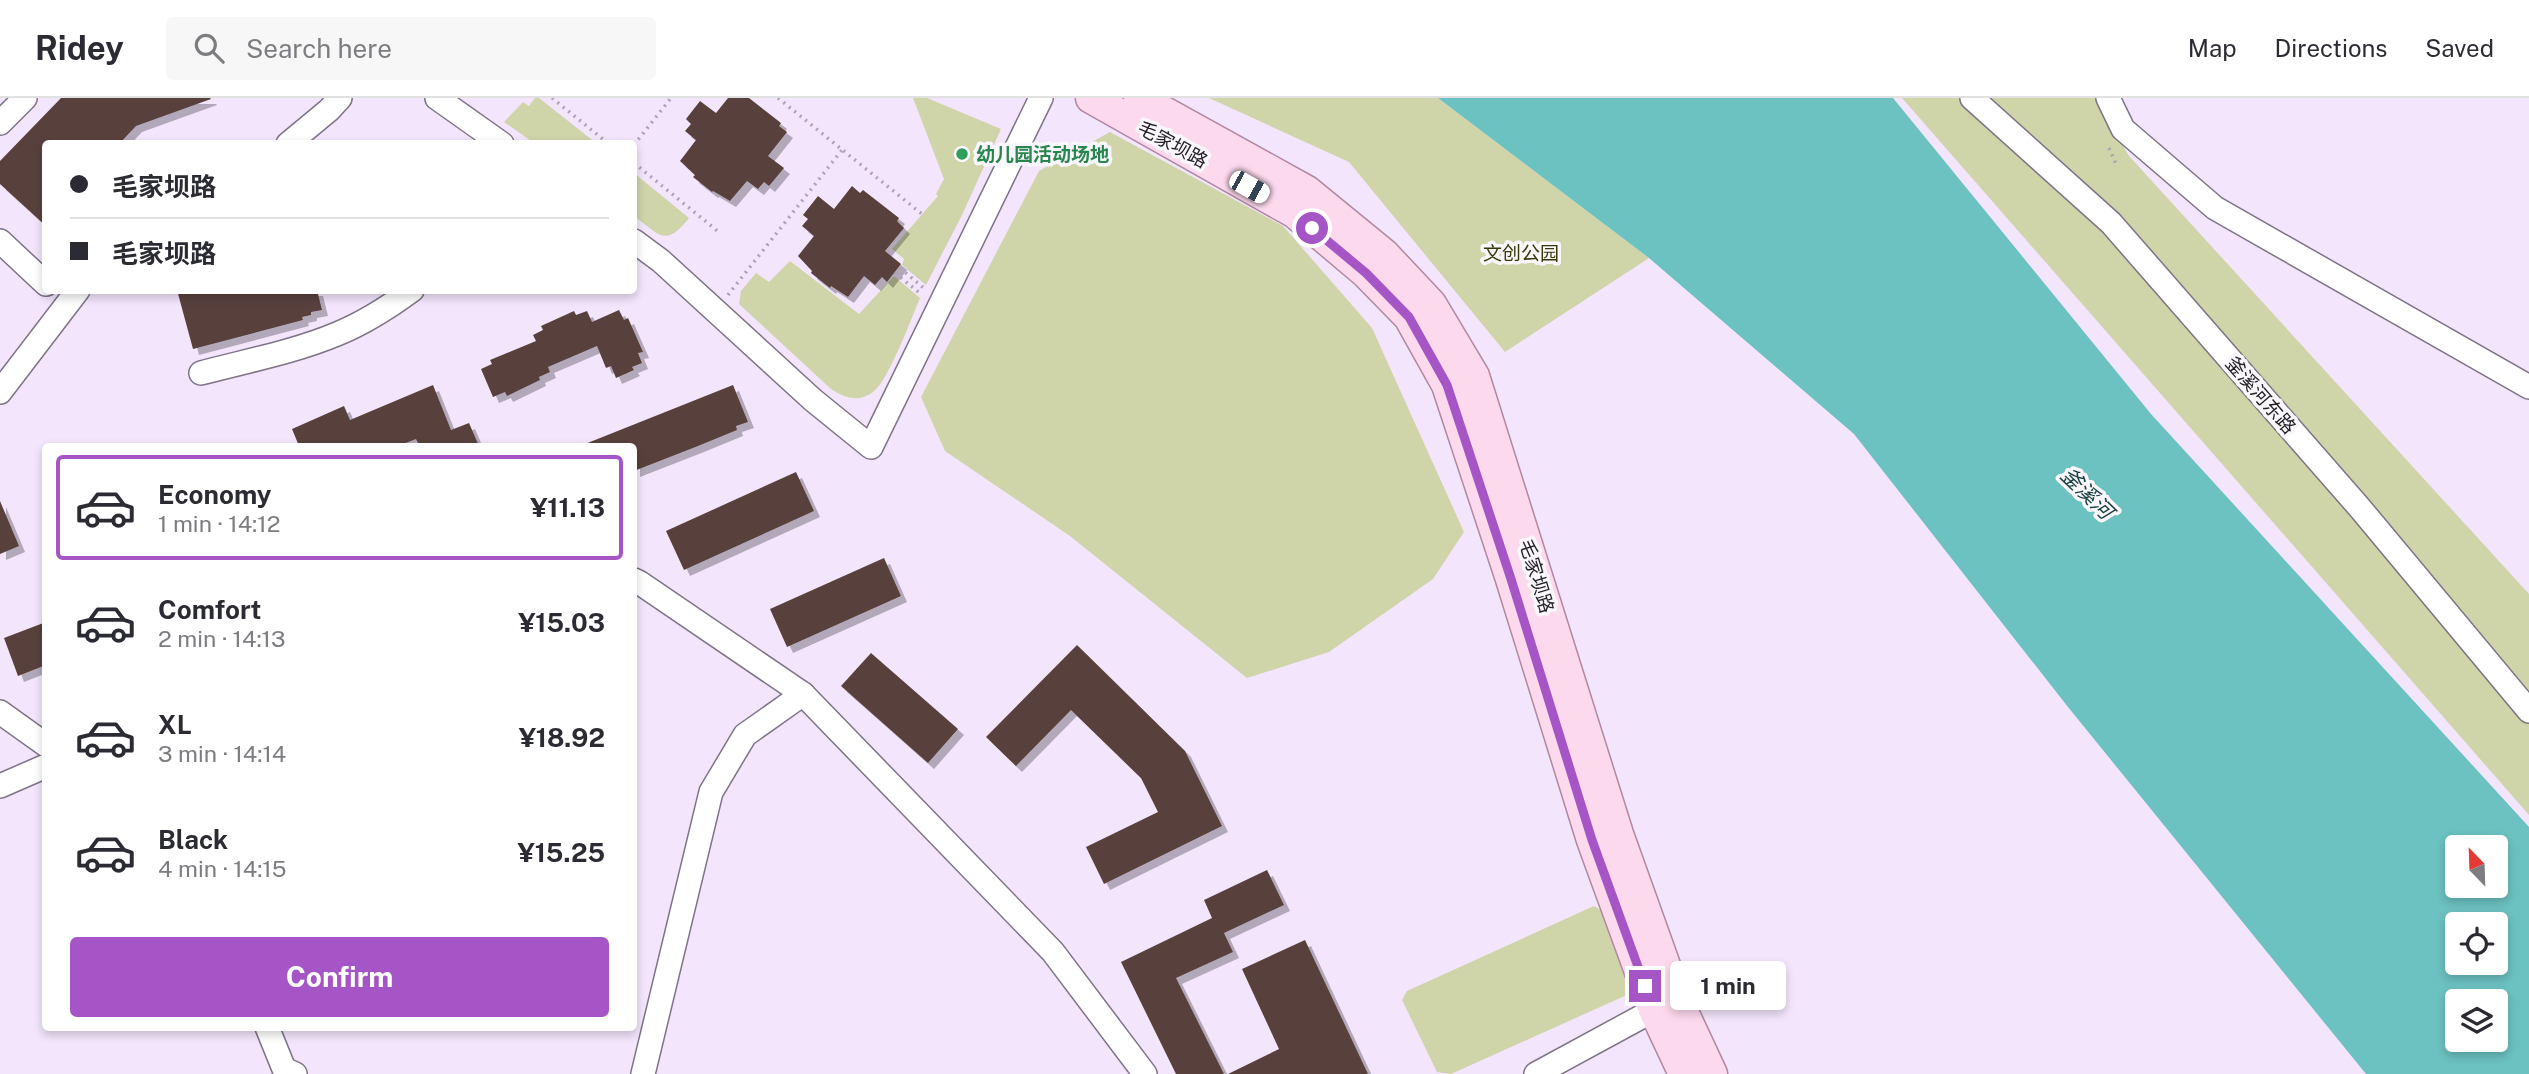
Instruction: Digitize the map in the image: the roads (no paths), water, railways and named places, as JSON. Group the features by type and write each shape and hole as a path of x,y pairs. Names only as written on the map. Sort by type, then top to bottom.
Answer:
{"main road":[{"name":"毛家坝路","path":"1091,98 1295,213 1366,273 1409,317 1447,385 1592,840 1654,1010 1684,1074"},
{"name":"毛家坝路","path":"1139,98 1307,191 1384,254 1431,304 1474,376 1618,834 1677,999 1712,1074"}],"street":[{"path":"0,123 25,98"},
{"path":"293,140 340,98"},
{"path":"437,98 496,140"},
{"path":"637,243 661,261 813,400 871,447 1041,98"},
{"name":"釜溪河东路","path":"1972,98 2111,223 2359,507 2529,711"},
{"path":"2108,98 2123,129 2215,208 2529,387"},
{"path":"0,242 42,280"},
{"path":"201,373 309,345 339,334 406,294"},
{"path":"0,393 66,295"},
{"path":"637,582 803,694 1053,952 1144,1074"},
{"path":"643,1074 711,792 746,735 803,694"},
{"path":"0,712 42,742"},
{"path":"0,786 42,768"},
{"path":"1536,1074 1654,1010"},
{"path":"269,1031 284,1069 295,1074"}],"water":[{"name":"釜溪河","path":"1438,98 1893,98 2151,414 2529,827 2529,1074 2366,1074 2068,707 1854,434 1649,258"}],"place":[{"name":"幼儿园活动场地","path":"962,154"}],"park label":[{"name":"文创公园","path":"1521,253"}]}
